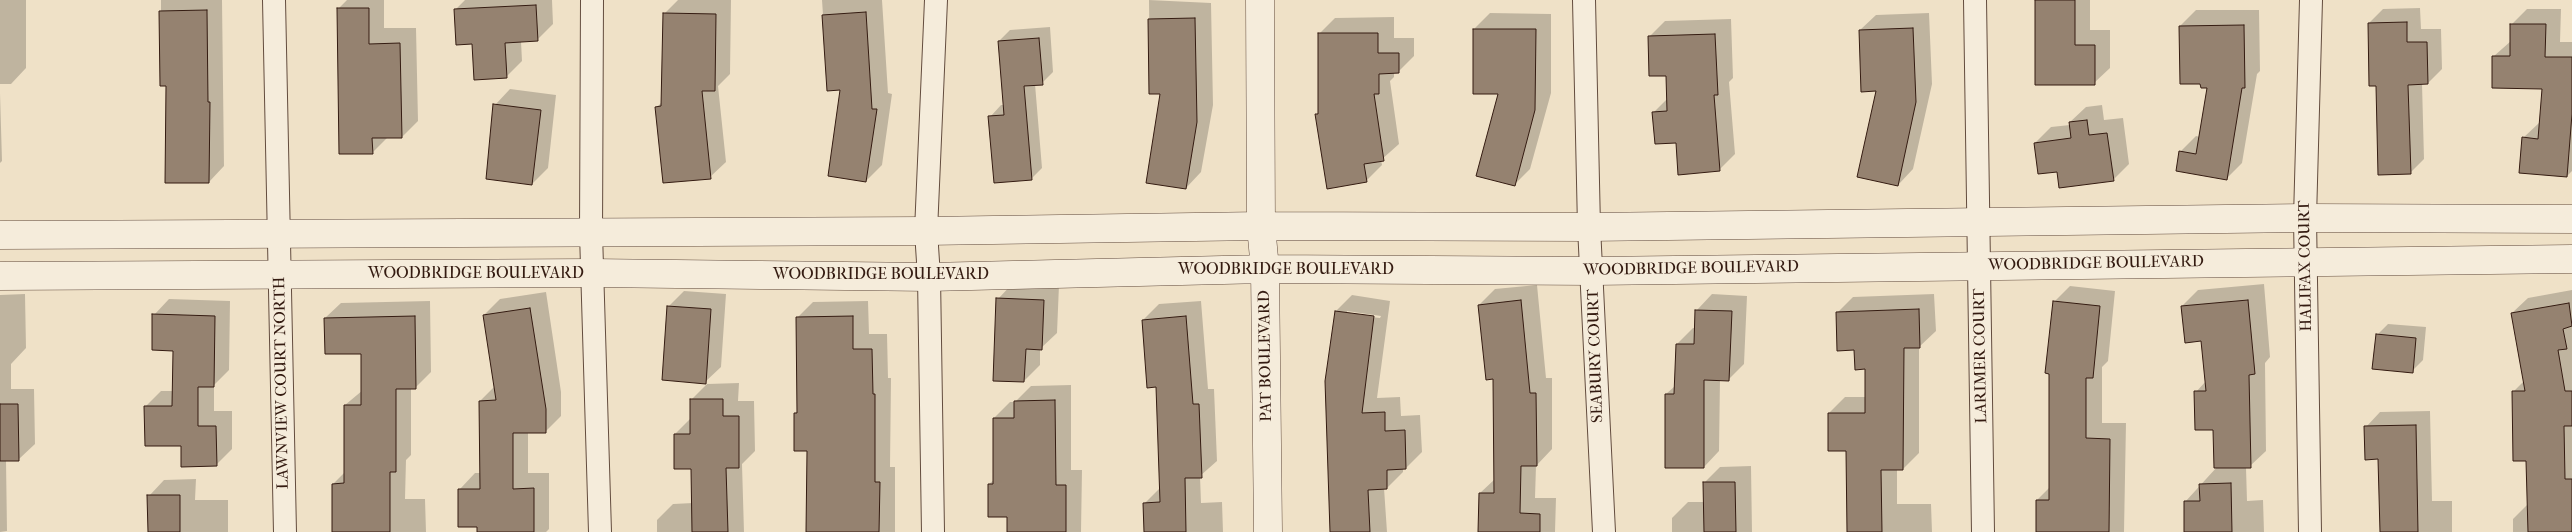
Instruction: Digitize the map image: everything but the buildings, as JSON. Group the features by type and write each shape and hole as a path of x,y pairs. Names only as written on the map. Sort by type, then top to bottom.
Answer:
{"street":[{"name":"LAWNVIEW COURT NORTH","path":"274,0 285,532"},
{"path":"592,0 591,233 600,532"},
{"path":"933,532 929,276 926,231 936,0"},
{"name":"PAT BOULEVARD","path":"1260,0 1261,226 1265,269 1268,532"},
{"name":"SEABURY COURT","path":"1584,0 1589,226 1593,270 1604,532"},
{"name":"LARIMER COURT","path":"1975,0 1983,532"},
{"name":"HALIFAX COURT","path":"2310,532 2305,218 2311,0"},
{"path":"0,235 926,231 1261,226 1589,226 2305,218 2572,219"},
{"name":"WOODBRIDGE BOULEVARD","path":"0,276 592,273 929,276 1265,269 1593,270 2572,259"}]}
